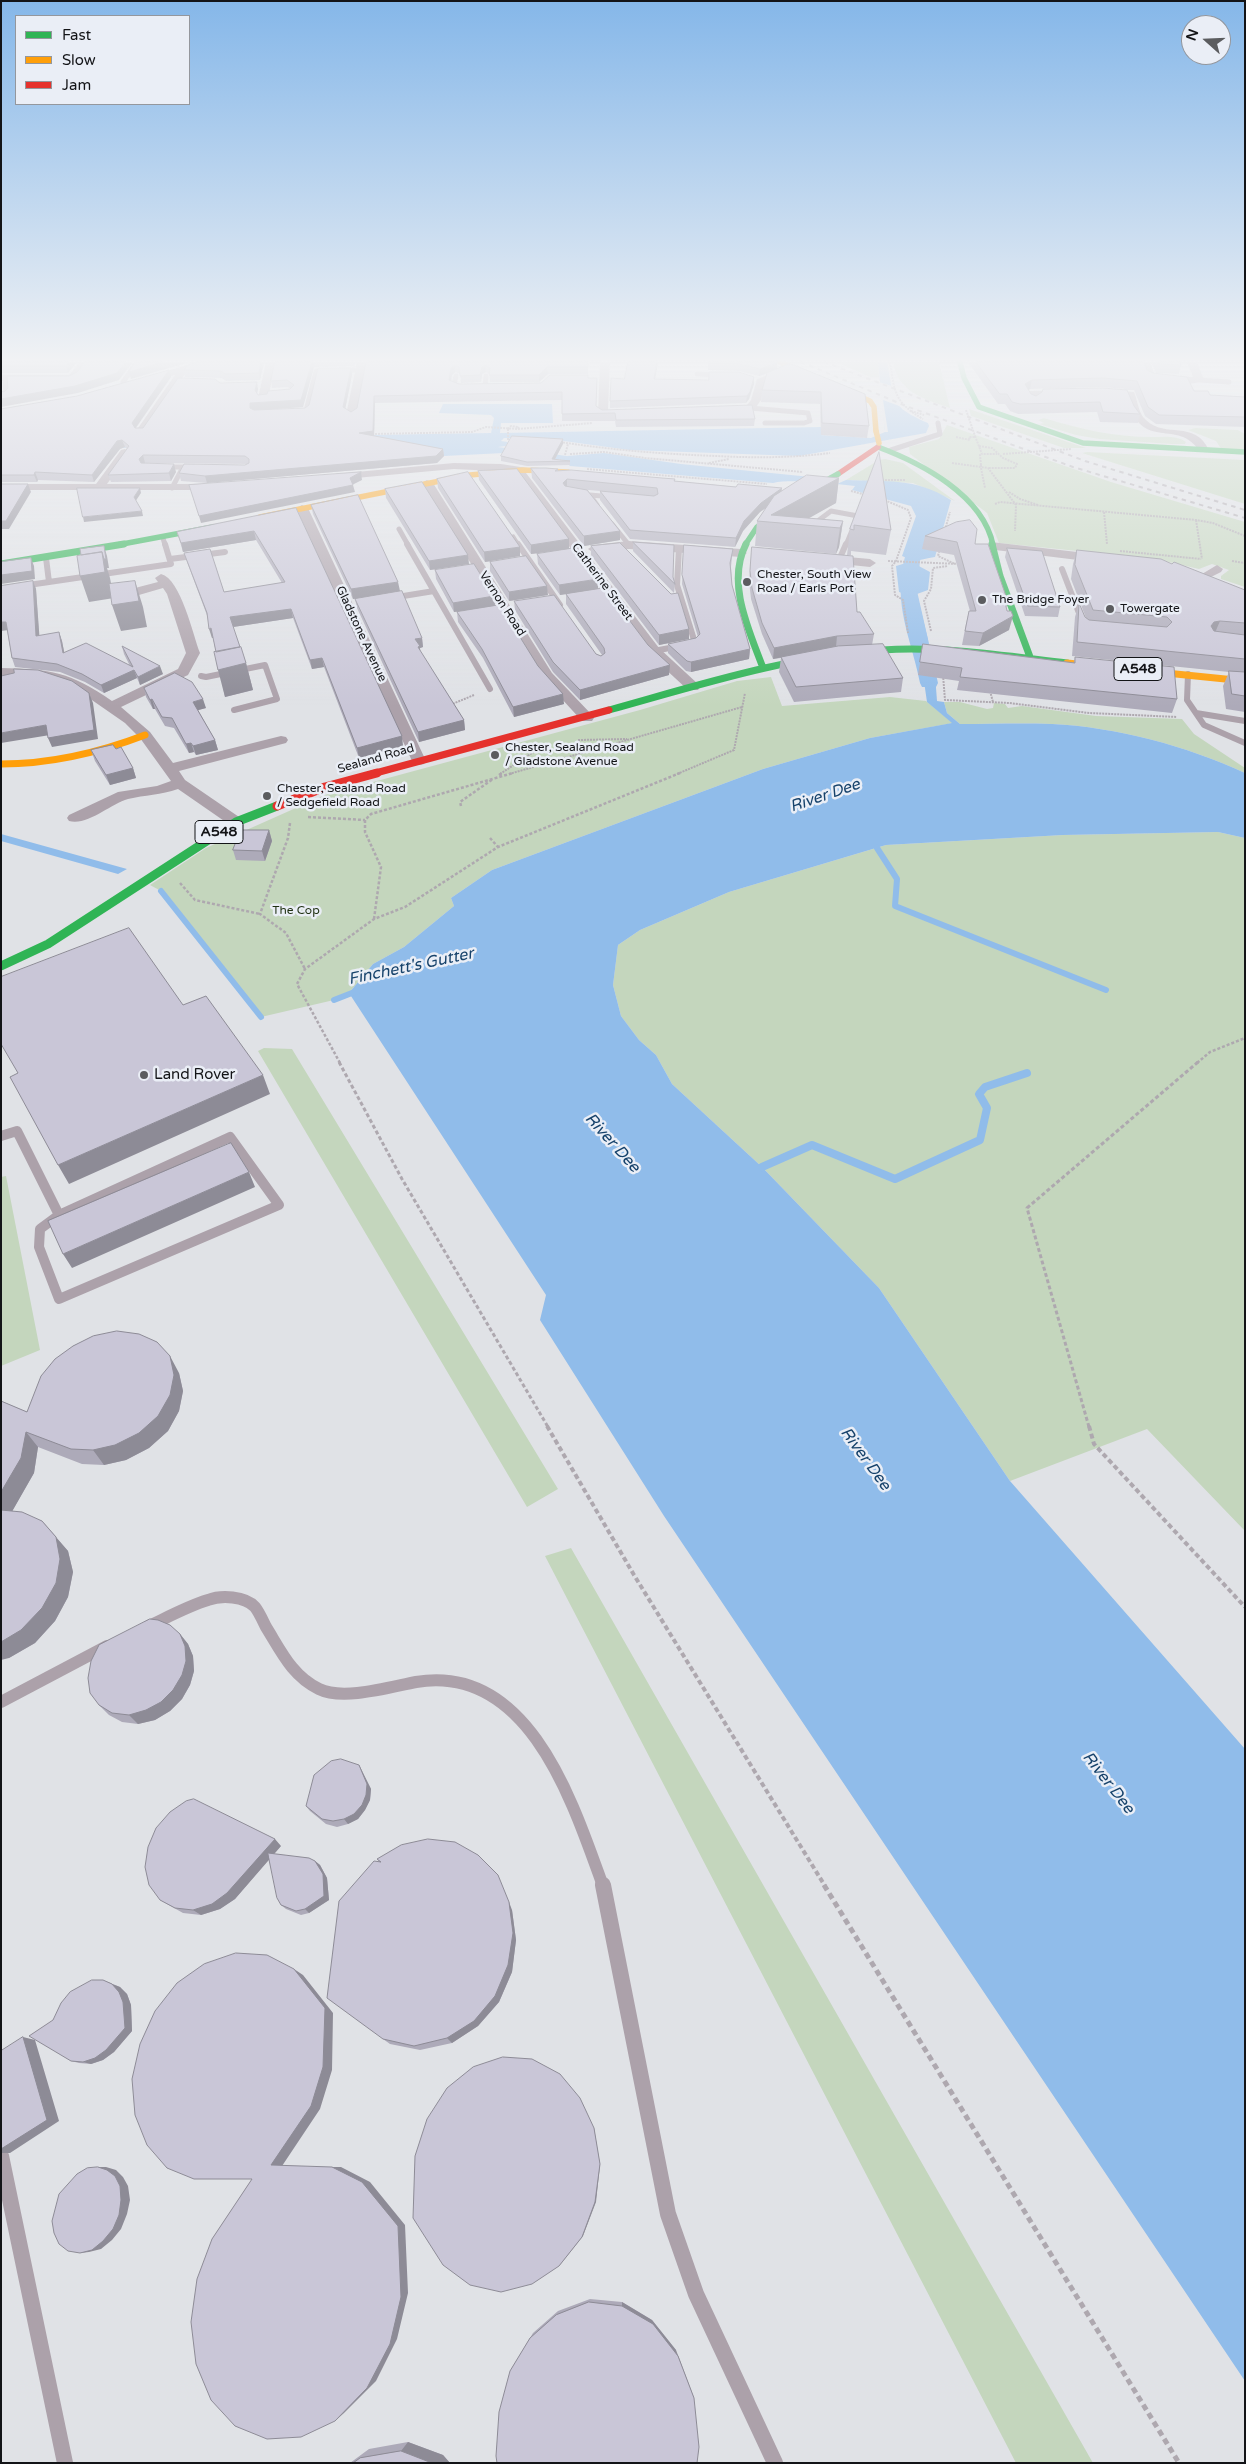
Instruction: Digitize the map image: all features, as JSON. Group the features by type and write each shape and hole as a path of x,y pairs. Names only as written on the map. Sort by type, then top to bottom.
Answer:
{"street":[{"path":"98,488 106,477"},
{"path":"325,478 337,477"},
{"path":"246,520 427,483 485,477"},
{"name":"Catherine Street","path":"525,477 605,593 654,651 693,687"},
{"path":"811,488 832,477"},
{"path":"934,477 972,506 987,527 991,546 1030,657"},
{"name":"Vernon Road","path":"427,483 478,567 547,674 586,718"},
{"path":"1,487 172,488 232,486"},
{"path":"763,668 740,600 738,574 741,552 753,527 788,494"},
{"name":"Gladstone Avenue","path":"302,508 352,604 420,761"},
{"path":"1,564 163,538 228,524"},
{"path":"991,546 1058,555 1113,554"},
{"path":"575,552 625,547 760,553"},
{"path":"1058,555 1062,569"},
{"path":"810,558 870,563"},
{"path":"1203,577 1214,564"},
{"path":"1189,572 1221,584"},
{"path":"139,591 163,581 173,593 192,653 183,672"},
{"name":"A548","path":"763,668 836,654 910,649 935,644 993,654 1245,681"},
{"name":"Sealand Road","path":"1,966 48,944 236,822 286,802 325,787 586,718 763,668"},
{"path":"1,672 42,673 64,678 81,686 112,706 144,735 180,783 236,822"},
{"path":"112,706 183,672 200,676"},
{"path":"253,732 262,745"},
{"path":"1,764 45,764 127,742 144,735"},
{"path":"168,769 281,740"},
{"path":"75,818 123,795 160,790 180,783"}],"lane":[{"path":"172,488 178,477"},
{"path":"583,494 617,497"},
{"path":"590,495 601,509"},
{"path":"808,528 831,511 858,516 839,560"},
{"path":"606,516 625,547"},
{"path":"399,529 490,689"},
{"path":"507,529 562,608"},
{"path":"1,589 170,564 163,538"},
{"path":"654,651 695,643 677,585 679,548"},
{"path":"170,559 225,552"},
{"path":"46,558 49,582"},
{"path":"520,561 537,558"},
{"path":"1062,569 1085,629"},
{"path":"426,576 434,574"},
{"path":"386,598 434,591"},
{"path":"673,599 681,598"},
{"path":"547,600 566,599"},
{"path":"450,618 459,617"},
{"path":"200,676 265,665 277,699 234,710"},
{"path":"1188,674 1187,700 1204,726 1245,743"},
{"path":"1196,713 1245,721"},
{"path":"1,1136 17,1131 60,1215"},
{"path":"230,1137 279,1205 59,1299 39,1247 40,1229 60,1215 230,1137"},
{"path":"136,1632 209,1599 225,1597 241,1600 254,1606 290,1667 320,1690 342,1695 430,1680 470,1685 495,1697 516,1715 532,1735 555,1769 578,1819 603,1886 668,2214 696,2294 775,2463"},
{"path":"1,1702 119,1640"},
{"path":"1,2156 65,2463"}],"path":[{"path":"666,477 767,484"},
{"path":"983,477 985,488"},
{"path":"996,477 1016,505"},
{"path":"1005,488 1026,501 1056,508"},
{"path":"849,490 892,502 908,510 911,518 896,561 892,566 895,595 902,600 908,632"},
{"path":"943,538 952,503 957,496"},
{"path":"990,505 1000,502 1016,505 1196,520 1214,523 1245,536"},
{"path":"1104,512 1113,554 1202,559 1214,564"},
{"path":"1196,520 1202,559"},
{"path":"941,547 938,556 956,564"},
{"path":"896,561 956,564"},
{"path":"1228,561 1245,562"},
{"path":"935,644 924,601 931,589 933,568 956,564"},
{"path":"993,654 990,694 993,702"},
{"path":"763,668 747,684 734,750 566,822 498,847 404,907 374,919 305,969 297,984 402,1179 624,1558 1179,2463"},
{"path":"943,670 945,700 993,702 1089,713 1183,717"},
{"path":"289,816 365,820 380,810 742,707"},
{"path":"578,740 632,738"},
{"path":"461,806 460,802 542,746"},
{"path":"260,914 288,838 289,816 286,802"},
{"path":"365,820 364,832 380,867 374,919"},
{"path":"490,838 498,847"},
{"path":"162,869 195,900 260,914 286,933 305,969"},
{"path":"1245,1038 1210,1052 1027,1208 1094,1444 1245,1606"}],"green space":[{"path":"851,477 922,477 955,501 913,483 846,480"},
{"path":"940,477 1097,477 1245,522 1245,587 1221,579 1221,576 1229,570 1212,564 1199,569 1156,559 999,543 987,513"},
{"path":"1159,477 1245,477 1245,504"},
{"name":"The Cop","path":"771,677 782,706 890,697 926,701 953,723 870,738 763,769 492,870 451,898 454,906 404,947 373,964 349,993 334,1000 261,1017 161,891 150,885 206,848 325,795 640,710 737,681"},
{"path":"944,702 960,702 987,709 993,708 994,703 1005,704 1008,708 1022,706 1096,716 1182,719 1194,734 1245,768 1245,773 1175,746 1101,729 1052,724 960,724 947,713"},
{"path":"1218,832 1245,838 1245,1531 1147,1429 1010,1481 879,1288 762,1167 672,1084 656,1055 639,1040 621,1016 613,985 618,945 640,930 729,892 886,845 1063,835"},
{"path":"264,1048 292,1049 558,1489 527,1507 258,1051"},
{"path":"6,1176 40,1350 1,1366 1,1177"},
{"path":"571,1548 1093,2463 1016,2463 545,1556"}],"water":[{"path":"701,477 821,478 811,481 773,483"},
{"path":"846,480 912,484 925,487 951,500 935,557 918,560 902,556 916,516 911,506 852,490 855,486 837,484"},
{"path":"906,563 917,565 930,572 928,590 917,594 928,640 916,640 905,594 899,592 896,566"},
{"name":"River Dee","path":"921,661 934,661 937,701 944,702 947,713 960,724 1052,724 1101,729 1175,746 1245,773 1245,838 1218,832 1063,835 886,845 729,892 640,930 618,945 613,985 621,1016 639,1040 656,1055 672,1084 762,1167 879,1288 1010,1481 1245,1749 1245,2381 664,1516 540,1320 546,1295 349,993 373,964 404,947 454,906 451,898 492,870 763,769 870,738 952,723 927,702"},
{"path":"1,834 127,869 118,874 1,841"}],"building":[{"path":"295,477 352,477 350,478 353,485 199,516 189,485"},
{"path":"471,477 520,547 484,552 437,479"},
{"path":"482,477 523,477 569,539 531,545"},
{"path":"538,477 652,477 736,487 738,484 782,488 761,503 744,521 736,538 630,530 600,491 654,496 658,494 657,488 567,479 563,483 565,486 587,490 620,531 584,536"},
{"path":"804,477 839,478 771,515 843,521 840,528 757,521 774,496"},
{"path":"870,477 883,477 891,530 854,525 854,530 850,529"},
{"path":"422,482 468,555 429,561 385,489"},
{"path":"1,484 28,484 6,521 1,521"},
{"path":"77,488 140,488 134,497 142,511 83,517"},
{"path":"358,495 398,582 351,589 311,505"},
{"path":"296,508 402,736 357,748 322,658 310,660 291,609 230,617 240,647 216,652 211,628 209,629 207,613 184,553 210,549 224,592 285,582 254,531 181,543 177,532"},
{"path":"970,520 977,529 975,544 988,544 1008,602 1005,602 1007,611 1011,611 1013,616 983,633 965,631 969,611 976,611 957,542 925,536 956,522"},
{"path":"633,542 674,545 673,577 675,584"},
{"path":"620,543 671,594 678,593 689,629 659,635 591,546"},
{"path":"684,545 733,549 730,563 732,585 750,649 691,662 687,661 668,644 696,638 700,634 682,575"},
{"path":"104,546 106,559 104,559 102,552 81,555 80,549"},
{"path":"752,547 853,556 857,612 860,612 874,634 837,636 774,648 762,623 752,588 750,571"},
{"path":"575,548 598,579 559,585 537,554"},
{"path":"1007,548 1042,551 1060,607 1028,606"},
{"path":"1077,550 1161,559 1172,564 1174,562 1245,590 1245,623 1220,621 1214,622 1211,626 1214,631 1245,635 1245,659 1077,642 1079,603 1085,617 1089,620 1167,627 1172,622 1167,617 1093,610 1075,565"},
{"path":"102,552 105,572 80,576 77,556"},
{"path":"526,556 547,586 509,592 490,562"},
{"path":"31,558 32,571 1,575 1,562"},
{"path":"474,564 494,596 453,603 435,570"},
{"path":"33,581 36,636 59,632 63,653 86,643 133,667 122,646 160,666 138,677 134,670 101,685 82,674 57,664 12,658 6,622 1,622 1,586"},
{"path":"135,581 139,601 112,605 109,584"},
{"path":"605,588 648,645 670,665 580,690 553,662 514,601 554,595 596,654 601,656 605,653 604,648 566,594"},
{"path":"402,591 422,638 415,639 420,646 418,647 464,720 418,732 355,599"},
{"path":"500,605 538,666 563,694 513,707 482,649 457,612"},
{"path":"883,644 903,678 796,687 781,657 838,646"},
{"path":"923,644 1075,663 1075,657 1174,667 1177,699 960,677 962,668 920,662"},
{"path":"241,647 246,663 218,670 214,652"},
{"path":"14,669 38,670 72,681 89,693 94,730 48,738 46,725 1,733 1,676 14,673"},
{"path":"1229,671 1245,672 1245,696 1232,694"},
{"path":"175,673 192,682 203,699 193,702 215,740 193,746 191,743 186,744 172,718 162,717 152,699 150,700 144,688"},
{"path":"113,745 116,749 121,747 133,768 106,775 91,750"},
{"path":"241,830 269,830 262,851 233,850"},
{"name":"Land Rover","path":"129,928 183,1005 206,996 263,1075 58,1165 10,1077 18,1073 1,1044 1,977"},
{"path":"231,1143 249,1172 63,1254 48,1221"},
{"path":"117,1331 139,1334 157,1342 170,1356 174,1375 170,1395 158,1416 139,1433 115,1445 93,1450 71,1449 26,1432 21,1458 1,1492 1,1401 27,1412 41,1376 55,1359 73,1346 93,1336"},
{"path":"1,1510 22,1512 42,1521 56,1537 60,1559 56,1583 42,1608 21,1630 1,1642"},
{"path":"150,1619 170,1625 180,1634 185,1646 186,1661 182,1675 173,1690 161,1702 146,1710 129,1715 112,1713 99,1705 90,1693 88,1678 91,1661 99,1645"},
{"path":"341,1759 359,1765 367,1784 366,1795 362,1805 354,1814 344,1819 333,1821 322,1819 306,1806 314,1775 331,1761"},
{"path":"194,1799 275,1839 227,1893 212,1904 193,1910 175,1908 160,1900 149,1885 145,1867 148,1847 156,1828 170,1812 186,1801"},
{"path":"428,1839 455,1842 478,1855 498,1875 509,1902 513,1933 508,1965 495,1996 474,2021 447,2038 414,2046 383,2039 327,1998 339,1901 374,1861 381,1862 377,1859 401,1845"},
{"path":"268,1853 309,1858 315,1861 323,1874 324,1896 305,1909 296,1911 281,1905 277,1898"},
{"path":"236,1953 267,1955 294,1969 325,2008 323,2067 311,2106 271,2165 332,2167 362,2182 398,2226 401,2297 390,2344 367,2388 335,2421 301,2437 267,2439 235,2426 211,2400 196,2364 191,2322 197,2279 212,2239 252,2179 194,2179 167,2168 147,2145 135,2115 132,2079 140,2044 155,2011 177,1983 204,1964"},
{"path":"92,1980 103,1980 112,1984 119,1992 123,2002 125,2028 106,2050 95,2058 83,2062 71,2061 29,2036 53,2020 61,2003 70,1992"},
{"path":"23,2037 47,2120 1,2149 1,2051"},
{"path":"503,2057 532,2059 560,2074 580,2098 594,2128 600,2164 595,2202 582,2237 559,2266 532,2284 501,2292 470,2285 443,2265 413,2218 415,2156 427,2119 447,2088 473,2067"},
{"path":"98,2167 107,2170 115,2176 120,2186 119,2215 113,2229 92,2250 80,2253 68,2251 59,2244 54,2233 52,2221 59,2194 77,2174 87,2168"},
{"path":"589,2302 622,2306 653,2324 678,2356 694,2398 699,2447 697,2463 497,2463 499,2412 510,2371 530,2338 556,2315"},
{"path":"401,2451 432,2463 353,2463 360,2458"}],"waterway":[{"path":"924,522 912,561 909,591 929,683"},
{"path":"877,848 897,879 895,906 1106,990"},
{"name":"Finchett's Gutter","path":"161,891 261,1017"},
{"name":"Finchett's Gutter","path":"334,1000 357,991"},
{"path":"762,1167 812,1145 895,1179 980,1140 987,1108 979,1094 985,1087 1027,1073"}],"railway":[{"path":"1107,477 1245,518"},
{"path":"1137,477 1245,510"}],"traffic: fast":[{"path":"816,486 833,477"},
{"path":"937,477 968,502 987,527 992,540 996,564 1030,657"},
{"path":"763,668 741,602 738,568 742,552 749,537 766,518 786,503"},
{"path":"1,564 46,558 213,527"},
{"path":"609,710 744,673 847,653 928,649 975,652 1067,663"},
{"path":"1,966 48,944 236,822 277,806"}],"traffic: slow":[{"path":"260,517 460,477"},
{"path":"1067,663 1245,681"},
{"path":"1,764 57,761 110,748 145,735"}],"traffic: jam":[{"path":"277,806 325,787 609,710"}],"place":[{"name":"Chester, South View Road / Earls Port","path":"747,582"},
{"name":"The Bridge Foyer","path":"982,600"},
{"name":"Towergate","path":"1110,609"},
{"name":"Chester, Sealand Road / Gladstone Avenue","path":"495,755"},
{"name":"Chester, Sealand Road / Sedgefield Road","path":"267,796"},
{"name":"Land Rover","path":"144,1075"}]}
